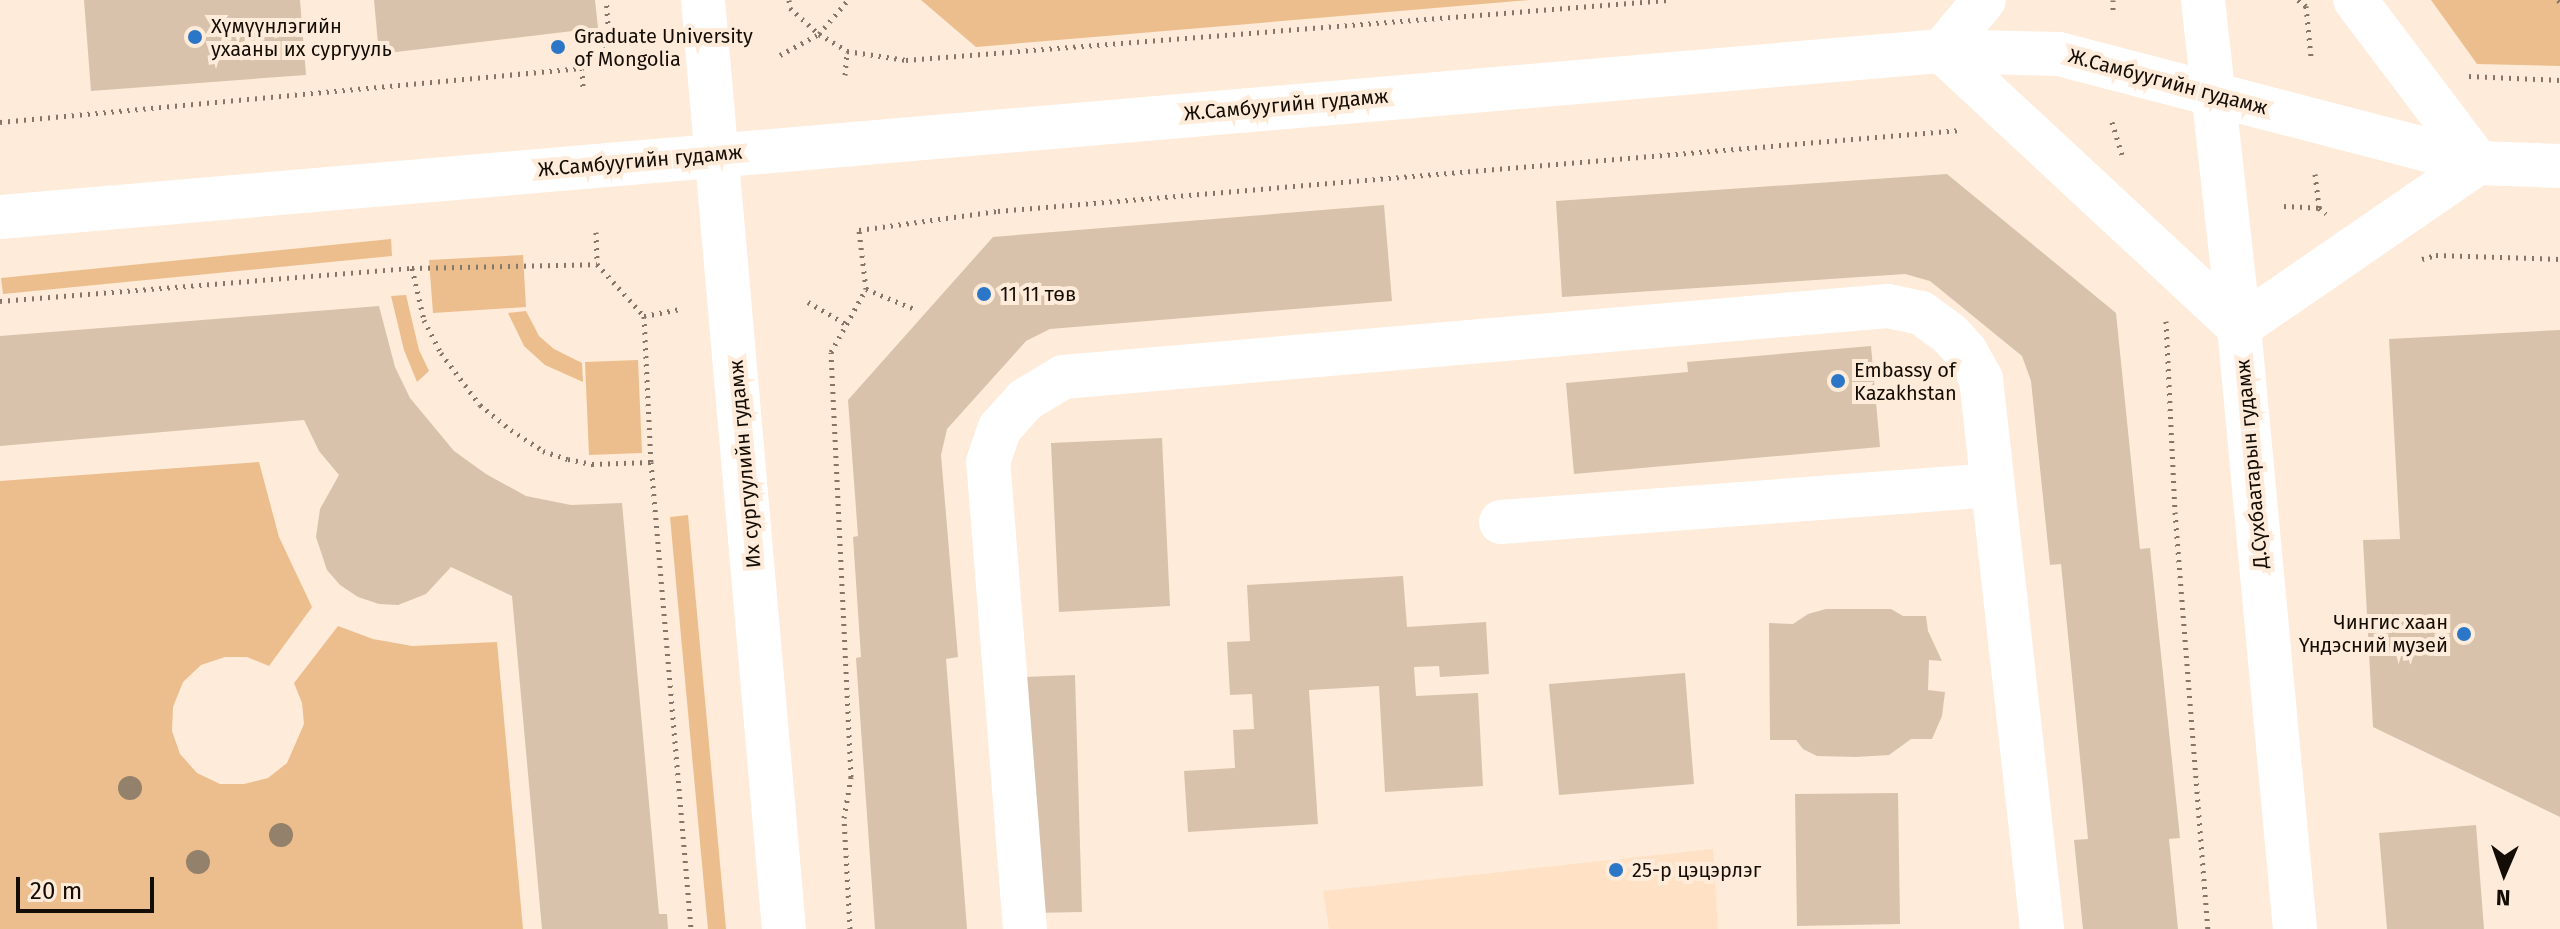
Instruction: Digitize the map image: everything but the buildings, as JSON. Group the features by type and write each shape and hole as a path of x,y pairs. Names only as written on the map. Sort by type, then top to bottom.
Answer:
{"main road":[{"name":"Их сургуулийн гудамж","path":"703,0 784,929"},
{"path":"1984,0 1942,51 2239,327 2478,163 2355,0"},
{"name":"Д.Сүхбаатарын гудамж","path":"2203,0 2239,327 2295,929"},
{"name":"Ж.Самбуугийн гудамж","path":"0,217 1942,51 2059,54 2478,163 2560,166"},
{"path":"1025,929 988,462 1000,428 1025,400 1063,377 1888,306 1921,313 1949,333 1966,352 1981,379 2042,929"},
{"path":"1501,522 1992,485"}],"path":[{"path":"0,122 582,68 603,57 609,39 606,0"},
{"path":"789,0 790,8 819,34 847,51 906,60 1668,0"},
{"path":"780,55 819,34 848,0"},
{"path":"2113,0 2113,12"},
{"path":"2298,0 2306,6 2311,57"},
{"path":"845,75 847,51"},
{"path":"603,57 614,67"},
{"path":"582,68 583,89"},
{"path":"2462,76 2560,80"},
{"path":"2112,122 2126,169"},
{"path":"2284,206 2319,208 2315,174"},
{"path":"596,232 597,264 644,316 651,462 691,929"},
{"path":"2436,255 2560,259"},
{"path":"0,301 412,268 597,264"},
{"path":"412,268 424,320 441,353 480,405 543,451 592,464 651,462"},
{"path":"866,289 917,310"},
{"path":"808,302 846,324"},
{"path":"644,316 680,309"}],"shaded area":[{"path":"921,0 1530,0 976,47"},
{"path":"2431,0 2560,0 2560,66 2477,64"},
{"path":"391,239 392,256 3,294 1,278"},
{"path":"523,255 526,307 433,313 429,260"},
{"path":"406,295 419,350 429,371 417,382 404,350 391,296"},
{"path":"526,311 539,336 554,349 582,363 583,382 545,365 524,346 508,313"},
{"path":"638,360 642,453 589,455 585,362"},
{"path":"259,462 279,537 312,607 269,666 247,657 225,657 201,665 183,682 173,707 172,731 180,754 197,773 220,784 244,784 268,778 287,763 304,724 302,703 294,683 338,626 373,639 412,646 497,642 523,929 0,929 0,481"},
{"path":"688,515 726,929 708,929 670,517"},
{"name":"25-р цэцэрлэг","path":"1713,849 1718,929 1329,929 1323,891"}],"place":[{"name":"Хүмүүнлэгийн ухааны их сургууль","path":"195,37"},
{"name":"Graduate University of Mongolia","path":"558,47"},
{"name":"11 11 төв","path":"984,294"},
{"name":"Embassy of Kazakhstan","path":"1838,381"},
{"name":"Чингис хаан Үндэсний музей","path":"2464,634"},
{"name":"25-р цэцэрлэг","path":"1616,870"}]}
